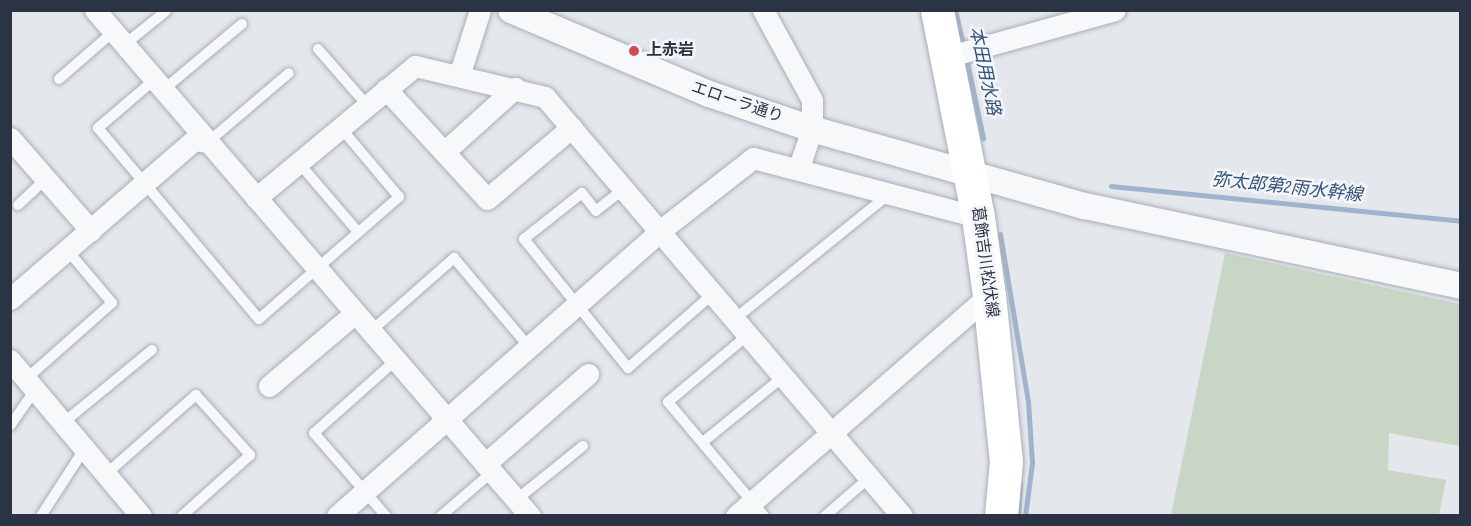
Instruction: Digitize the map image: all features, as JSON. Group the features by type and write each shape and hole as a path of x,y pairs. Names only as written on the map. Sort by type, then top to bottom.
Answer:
{"main road":[{"name":"葛飾吉川松伏線","path":"937,10 970,173 989,295 1006,461 1001,516"}],"street":[{"path":"95,10 523,508"},
{"path":"459,76 480,10"},
{"name":"エローラ通り","path":"511,10 709,94 812,129 1085,206 1461,286"},
{"path":"763,10 812,100 812,129 798,170"},
{"path":"946,57 1115,10"},
{"path":"256,198 415,66 545,97 903,516"},
{"path":"444,152 515,88"},
{"path":"386,89 487,199 572,127"},
{"path":"10,138 91,231"},
{"path":"10,299 146,184 194,140 208,142"},
{"path":"337,516 661,230 753,158 978,218"},
{"path":"736,516 758,508 832,432 989,295"},
{"path":"269,386 355,313"},
{"path":"10,360 85,448 133,512"},
{"path":"489,468 588,374"}],"lane":[{"path":"59,79 119,38 166,11"},
{"path":"242,24 98,128 259,319 315,266 399,197 340,128"},
{"path":"318,49 367,105"},
{"path":"208,142 289,73"},
{"path":"298,162 358,232"},
{"path":"18,206 46,179"},
{"path":"625,188 596,210 582,193 524,239 628,368 714,293"},
{"path":"758,508 668,402 742,326 889,194"},
{"path":"10,426 31,384 112,303 68,251"},
{"path":"371,332 454,258 529,347"},
{"path":"63,423 152,350"},
{"path":"386,516 314,433 396,360"},
{"path":"703,442 784,376"},
{"path":"106,474 196,395 250,455 182,516"},
{"path":"523,508 583,446"},
{"path":"41,516 85,448"},
{"path":"441,516 489,468"},
{"path":"825,516 870,477"}],"green space":[{"path":"1225,253 1460,304 1459,446 1389,433 1388,470 1446,480 1439,515 1171,515"}],"waterway":[{"name":"本田用水路","path":"955,10 964,48"},
{"name":"本田用水路","path":"966,57 983,138"},
{"name":"弥太郎第2雨水幹線","path":"1111,186 1460,221"},
{"name":"弥太郎第2雨水幹線","path":"1000,234 1028,401 1032,463 1025,516"},
{"name":"本田用水路","path":"1018,516 1020,484"}],"place":[{"name":"上赤岩","path":"634,51"}]}
